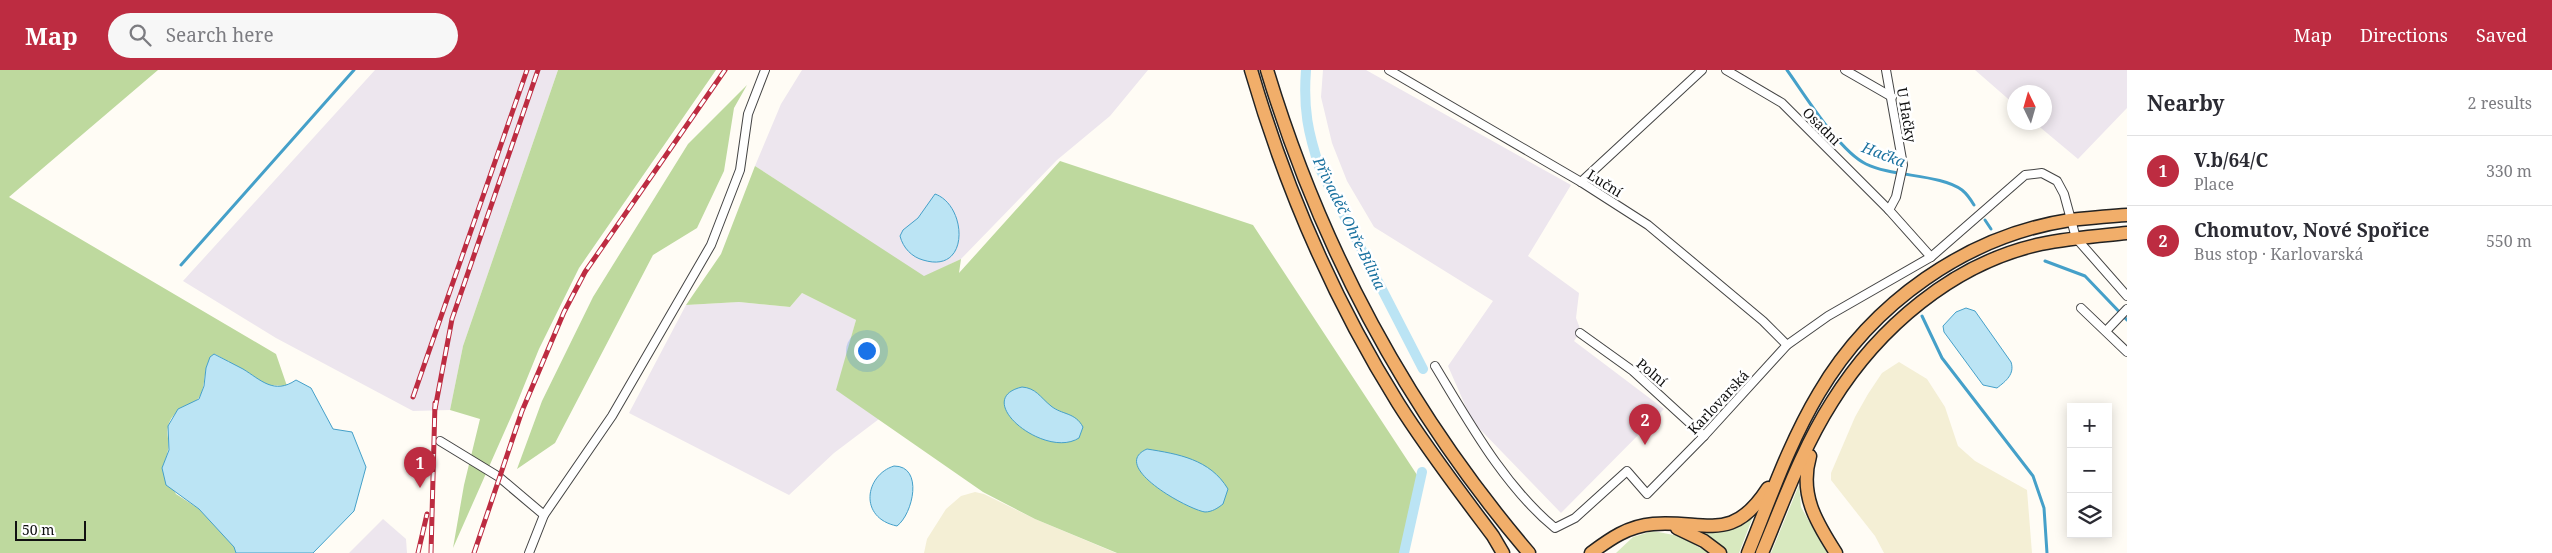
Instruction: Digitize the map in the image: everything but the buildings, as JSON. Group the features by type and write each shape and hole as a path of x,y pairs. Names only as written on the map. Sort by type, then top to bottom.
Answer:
{"highway":[{"path":"1251,70 1278,154 1308,232 1350,320 1398,403 1503,553"},
{"path":"1267,70 1292,149 1323,225 1363,310 1412,395 1474,485 1530,553"},
{"path":"1748,553 1784,462 1802,425 1833,370 1857,339 1900,298 1931,275 1995,241 2027,230 2070,220 2127,214"},
{"path":"1762,553 1818,427 1847,378 1897,321 1938,290 1968,272 2005,255 2040,244 2127,233"},
{"path":"1818,427 1807,468 1806,489 1810,508 1836,553"},
{"path":"1592,553 1613,537 1637,527 1652,524 1707,527 1732,523 1744,516 1757,504 1784,462"},
{"path":"1652,524 1681,530 1704,541 1720,553"},
{"path":"1486,527 1510,553"},
{"path":"1607,553 1621,537 1637,527"},
{"path":"1514,535 1536,553"}],"street":[{"path":"529,553 544,515 612,416 710,245 740,170 748,114 766,70"},
{"name":"Luční","path":"1389,70 1581,182 1648,224 1763,321 1787,344"},
{"path":"1581,182 1702,70"},
{"name":"Osadní","path":"1726,70 1782,103 1889,210 1931,257"},
{"path":"1845,70 1892,97"},
{"name":"U Hačky","path":"1886,70 1903,165 1896,197 1889,210"},
{"name":"Karlovarská","path":"1435,366 1464,415 1492,455 1540,516 1555,528 1576,518 1627,471 1646,494 1704,436 1787,344 1828,316 1931,257 2021,178 2031,173 2047,174 2057,181 2064,194 2070,220"},
{"path":"2070,220 2076,238 2127,296"},
{"path":"2081,308 2108,329 2127,352"},
{"path":"2108,329 2126,310"},
{"name":"Polní","path":"1580,334 1633,371 1704,436"},
{"path":"440,441 499,477 544,515"}],"shaded area":[{"path":"375,70 558,70 463,346 450,410 413,411 276,338 183,281"},
{"path":"802,70 1148,70 1110,116 1057,160 961,259 924,277 755,166 781,104"},
{"path":"1323,70 1366,70 1571,185 1528,256 1579,293 1576,318 1581,331 1574,341 1664,409 1561,513 1472,421 1448,366 1493,301 1374,227 1347,181 1332,143 1321,97"},
{"path":"1975,70 2127,70 2127,108 2078,159 2043,130 2052,130 2052,85 2007,85 2007,98"},
{"path":"802,293 856,320 837,390 879,419 834,453 789,495 629,413 686,305 739,302 790,307"},
{"path":"1899,362 1927,379 1945,407 1958,446 1975,461 2027,490 2032,553 1884,553 1875,536 1831,480 1831,473 1855,417 1868,394 1882,373"},
{"path":"975,492 984,494 1035,519 1116,553 924,553 927,539 946,509 961,496"},
{"path":"383,519 406,539 407,553 349,553"}],"green space":[{"path":"0,70 158,70 9,197 276,354 287,386 264,385 245,371 215,354 208,362 200,396 193,403 174,415 168,427 168,447 162,468 176,494 199,509 235,547 236,553 0,553"},
{"path":"558,70 716,70 579,268 539,349 453,548 464,485 480,419 450,410 463,346"},
{"path":"747,85 734,108 724,171 697,228 653,255 555,443 517,469 542,401 593,297 688,144"},
{"path":"1060,161 1253,225 1421,481 1405,553 1117,553 1035,519 983,492 836,390 856,320 802,293 790,307 739,302 686,305 721,254 755,166 924,276 961,259 959,273"},
{"path":"1799,485 1801,507 1827,553 1771,553"},
{"path":"1754,514 1739,553 1728,553 1715,540 1700,531"},
{"path":"1653,531 1679,536 1709,553 1616,553 1633,537"}],"water":[{"path":"935,194 946,201 953,211 958,224 959,237 956,249 950,258 939,262 915,257 908,251 900,236 903,230 918,218"},
{"path":"1966,308 1975,311 2011,362 2011,374 1997,388 1983,385 1944,332 1943,326 1956,312"},
{"path":"214,354 268,384 281,386 296,380 311,388 333,429 352,432 366,467 354,511 313,553 236,553 234,547 199,509 166,485 162,468 169,450 168,426 178,409 199,399 204,386 206,368 210,357"},
{"path":"1022,387 1034,391 1055,409 1072,416 1080,422 1083,427 1079,438 1065,443 1048,441 1032,435 1018,425 1008,414 1004,403 1008,394"},
{"path":"1147,449 1182,456 1203,464 1221,479 1228,489 1223,504 1212,511 1205,512 1184,504 1155,486 1137,466 1138,457"},
{"path":"894,466 903,468 909,474 913,492 908,512 897,526 884,521 876,515 871,506 870,496 877,478 884,471"}],"waterway":[{"path":"181,265 354,70"},
{"name":"Přivaděč Ohře-Bílina","path":"1306,70 1305,97 1307,121 1320,169 1423,369"},
{"name":"Hačka","path":"1787,70 1834,135 1856,157 1866,164 1877,168 1929,178 1953,185 1962,190 1974,205"},
{"name":"Hačka","path":"1985,220 1991,229"},
{"name":"Hačka","path":"2045,261 2085,276 2127,320"},
{"path":"1922,316 1942,358 2033,476 2044,508 2047,553"},
{"name":"Přivaděč Ohře-Bílina","path":"1404,553 1422,472"}],"railway":[{"path":"413,397 527,70"},
{"path":"435,409 452,319 538,70"},
{"path":"474,553 522,411 564,312 585,272 725,70"},
{"path":"431,553 435,403"},
{"path":"418,553 427,514"}],"place":[{"name":"Chomutov, Nové Spořice","path":"1645,445"},
{"name":"V.b/64/C","path":"420,488"}]}
